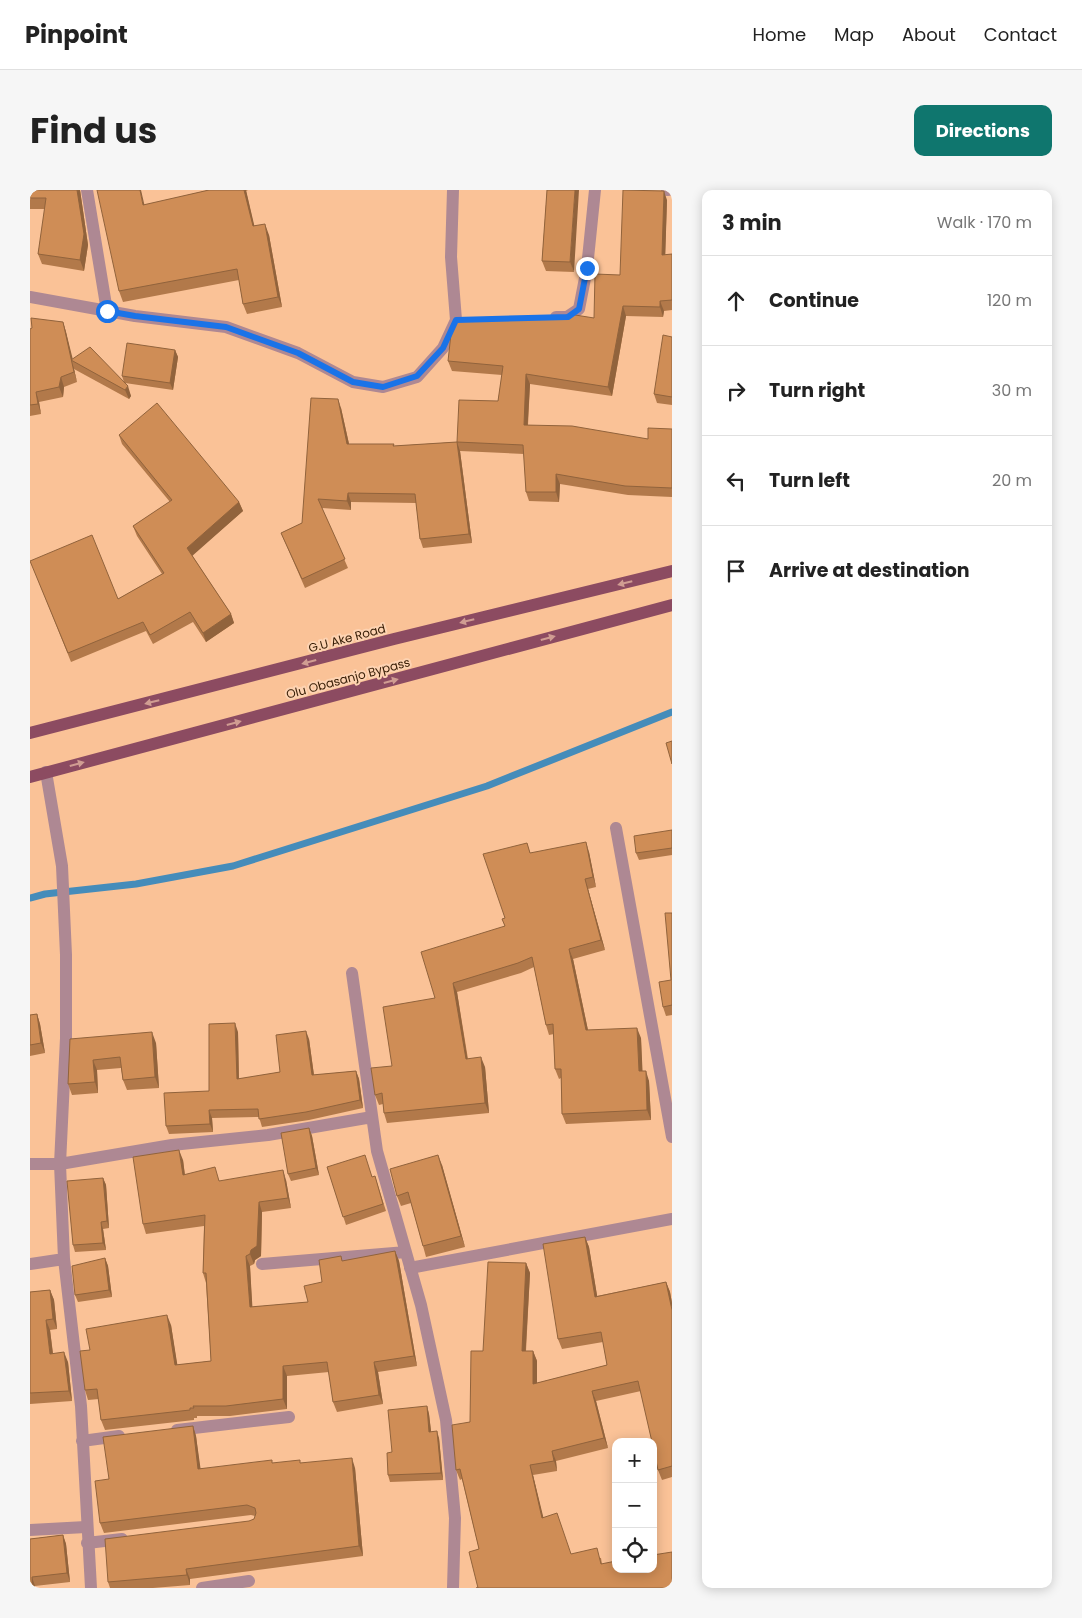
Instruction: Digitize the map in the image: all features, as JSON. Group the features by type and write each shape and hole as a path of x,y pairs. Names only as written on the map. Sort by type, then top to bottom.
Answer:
{"main road":[{"name":"G.U Ake Road","path":"30,733 394,639 672,571"},
{"name":"Olu Obasanjo Bypass","path":"30,777 672,605"}],"street":[{"path":"87,190 107,311"},
{"path":"30,297 135,316 226,327 298,353 353,382 383,387 417,376 443,348 461,320 451,257 453,190"},
{"path":"548,317 568,317 579,309 587,268 595,190"},
{"path":"46,772 62,866 66,955 66,1038 60,1164 64,1259 81,1406 86,1528 91,1588"},
{"path":"616,828 672,1137"},
{"path":"352,973 377,1151 421,1305 446,1420 455,1518 453,1588"},
{"path":"30,1164 60,1164 172,1145 268,1135 372,1116"},
{"path":"410,1268 672,1220"},
{"path":"262,1264 406,1252"},
{"path":"30,1264 64,1259"},
{"path":"161,1431 289,1416"},
{"path":"82,1440 131,1435"},
{"path":"30,1530 86,1528"},
{"path":"87,1543 136,1537"},
{"path":"202,1588 249,1581"}],"building":[{"path":"30,190 77,190 84,234 80,260 38,254 46,198 30,198"},
{"path":"97,190 140,190 143,205 209,190 244,190 253,226 265,224 278,297 243,304 237,269 119,291"},
{"path":"547,190 575,190 570,262 542,261"},
{"path":"623,190 664,191 662,255 672,254 672,300 660,301 660,307 623,306 608,387 526,374 524,425 572,426 648,439 648,428 672,429 672,488 625,486 556,474 556,492 526,492 523,445 457,442 459,400 498,401 503,366 448,361 451,334 458,318 564,316 569,314 594,318 595,274 620,275"},
{"path":"31,318 63,322 74,372 61,377 59,387 36,392 38,404 30,405 30,329 32,328"},
{"path":"663,335 672,337 672,397 654,394"},
{"path":"127,343 175,350 170,383 122,376"},
{"path":"90,347 128,386 125,390 71,360"},
{"path":"311,398 338,399 347,444 394,444 393,446 457,442 469,534 420,539 415,494 348,493 347,501 318,499 345,559 302,579 281,533 302,523"},
{"path":"157,403 239,502 187,548 231,614 203,633 190,612 150,635 143,622 68,653 30,561 92,535 118,599 164,573 133,526 172,500 119,435"},
{"path":"672,741 672,764 666,743"},
{"path":"672,830 672,848 636,853 634,836"},
{"path":"586,842 593,877 585,879 601,940 569,949 586,1030 637,1028 639,1071 646,1071 647,1110 562,1114 561,1069 555,1069 553,1024 546,1025 532,957 453,983 466,1059 481,1057 485,1103 384,1113 382,1093 375,1095 371,1068 392,1066 383,1007 435,998 421,952 505,926 502,919 505,918 483,854 527,843 530,853"},
{"path":"665,913 672,913 672,1005 663,1007 659,982 671,980"},
{"path":"37,1014 41,1043 30,1045 30,1015"},
{"path":"235,1023 237,1079 280,1072 276,1035 306,1031 312,1075 356,1071 360,1100 306,1112 259,1119 258,1109 209,1110 210,1124 166,1126 164,1093 209,1091 209,1024"},
{"path":"152,1032 155,1077 123,1080 120,1057 93,1060 95,1082 68,1084 70,1039"},
{"path":"309,1128 316,1168 288,1174 281,1133"},
{"path":"179,1150 183,1175 215,1167 219,1181 283,1170 288,1198 259,1202 257,1246 246,1256 250,1307 308,1302 304,1286 322,1282 319,1260 341,1256 342,1261 395,1251 414,1356 374,1362 379,1395 333,1402 327,1362 283,1366 283,1399 226,1406 193,1406 194,1408 190,1408 190,1410 101,1420 97,1389 85,1390 80,1351 90,1350 86,1329 167,1315 175,1365 211,1361 206,1273 203,1273 205,1215 143,1224 133,1157"},
{"path":"365,1155 372,1177 375,1176 383,1204 343,1217 327,1167"},
{"path":"438,1155 461,1236 423,1246 408,1192 397,1196 390,1169"},
{"path":"103,1178 107,1221 101,1222 103,1243 73,1245 67,1181"},
{"path":"585,1237 595,1297 666,1282 672,1310 672,1466 658,1470 657,1438 651,1438 638,1381 592,1391 604,1438 552,1451 554,1461 530,1465 542,1518 557,1513 571,1554 597,1548 601,1564 612,1562 612,1573 657,1573 657,1554 672,1552 672,1588 478,1588 469,1552 479,1549 460,1469 456,1470 452,1425 470,1422 471,1351 483,1351 488,1262 526,1263 522,1351 533,1351 533,1384 607,1365 601,1332 558,1339 543,1244"},
{"path":"105,1258 109,1290 75,1295 72,1266"},
{"path":"50,1290 53,1319 46,1320 50,1354 64,1352 69,1391 30,1393 30,1292"},
{"path":"427,1406 429,1432 437,1431 441,1473 388,1475 387,1453 392,1452 388,1410"},
{"path":"193,1426 198,1469 272,1460 272,1463 300,1460 300,1463 352,1458 359,1546 186,1569 187,1575 108,1582 105,1539 254,1519 255,1508 247,1505 100,1523 95,1481 109,1479 103,1437"},
{"path":"63,1535 67,1573 32,1577 32,1588 30,1588 30,1539"}],"waterway":[{"path":"30,898 45,894 136,884 233,866 487,786 672,712"}],"route":[{"path":"107,311 226,327 298,353 353,382 383,387 417,376 443,348 456,320 568,317 579,309 587,268"}]}
